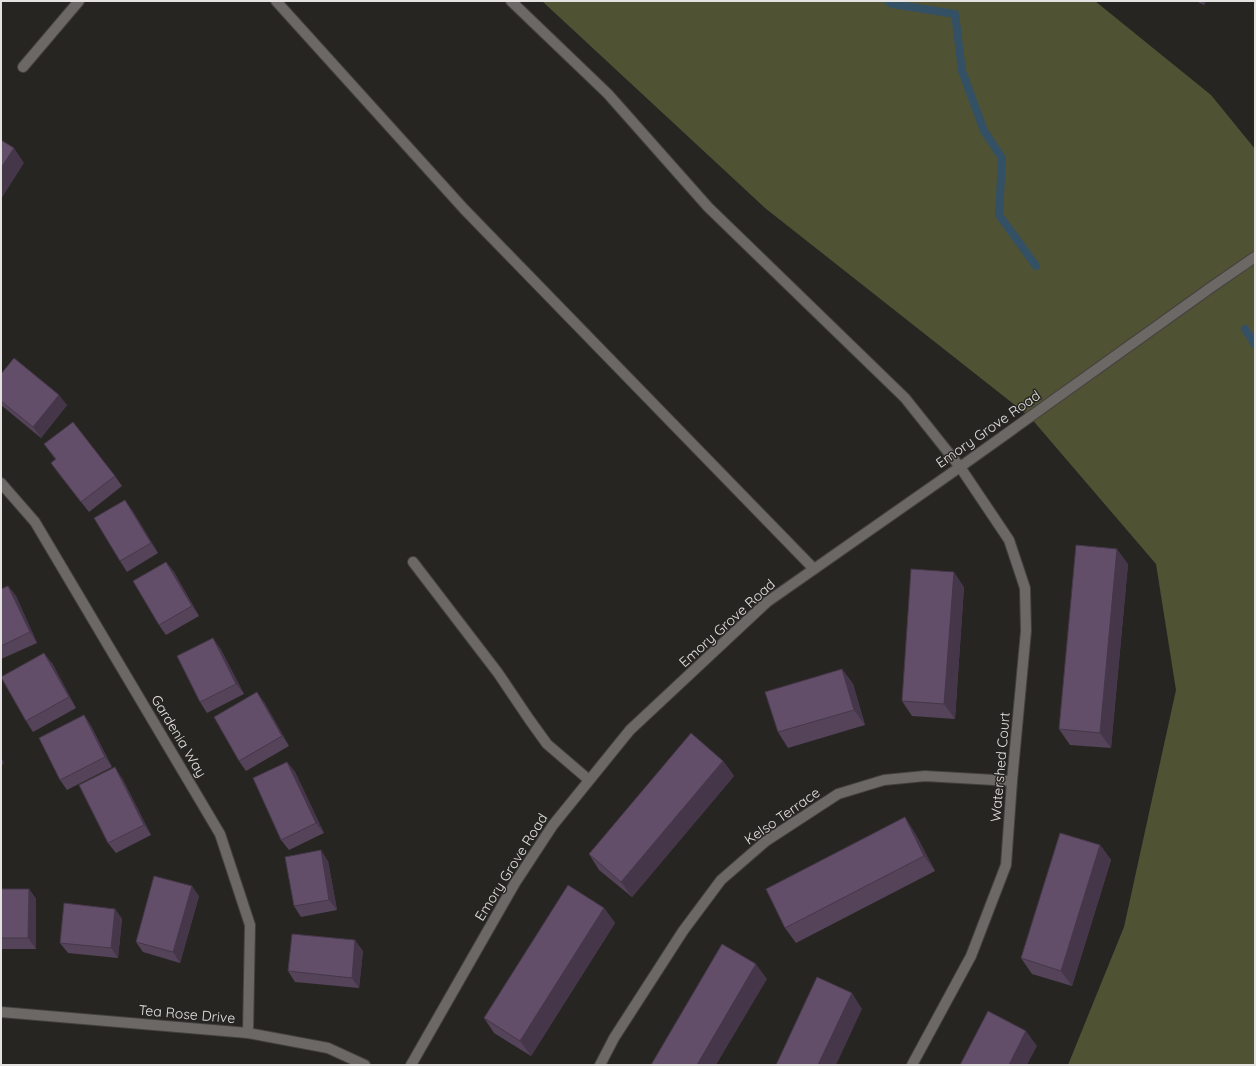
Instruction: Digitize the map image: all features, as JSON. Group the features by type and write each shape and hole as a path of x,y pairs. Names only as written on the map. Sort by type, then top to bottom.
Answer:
{"street":[{"path":"23,67 79,1"},
{"path":"276,1 464,208 814,569"},
{"name":"Watershed Court","path":"511,1 608,94 708,207 905,398 960,467 1009,540 1025,588 1026,631 1012,780 1006,866 971,956 912,1065"},
{"name":"Emory Grove Road","path":"411,1065 515,883 552,825 630,730 767,602 1255,257"},
{"name":"Gardenia Way","path":"1,483 34,522 220,834 250,925 248,1033"},
{"path":"412,562 498,673 547,744 589,780"},
{"name":"Kelso Terrace","path":"600,1065 614,1038 683,930 721,880 766,841 838,794 884,780 925,776 1012,780"},
{"name":"Tea Rose Drive","path":"1,1012 248,1033 328,1048 365,1065"}],"green space":[{"path":"542,1 1095,1 1211,95 1255,149 1255,1065 1068,1065 1124,927 1176,690 1156,564 1030,417 765,208"}],"building":[{"path":"1,140 14,148 1,168"},
{"path":"14,358 59,395 33,427 1,401 1,374"},
{"path":"73,422 115,476 81,502 51,463 56,459 44,444"},
{"path":"125,500 151,543 120,561 94,518"},
{"path":"1076,545 1117,549 1100,733 1059,729"},
{"path":"166,562 192,606 159,625 133,581"},
{"path":"911,569 954,572 944,704 902,701"},
{"path":"8,586 30,632 1,646 1,589"},
{"path":"213,638 236,684 200,702 177,656"},
{"path":"44,653 69,697 26,721 1,677"},
{"path":"842,669 854,710 778,732 765,692"},
{"path":"257,692 282,736 239,761 214,717"},
{"path":"84,715 105,757 60,780 39,738"},
{"path":"691,733 723,761 621,882 589,854"},
{"path":"287,762 316,823 281,840 253,778"},
{"path":"115,767 144,825 108,843 79,785"},
{"path":"905,817 924,856 785,928 766,889"},
{"path":"1060,833 1100,845 1061,971 1021,958"},
{"path":"321,850 329,900 294,906 285,857"},
{"path":"154,876 192,886 173,952 136,942"},
{"path":"568,885 604,908 520,1041 484,1018"},
{"path":"1,889 29,889 28,938 1,938"},
{"path":"64,903 115,909 111,948 60,943"},
{"path":"292,934 355,940 352,978 288,971"},
{"path":"722,944 756,964 697,1065 651,1065"},
{"path":"817,977 852,993 818,1065 776,1065"},
{"path":"988,1011 1026,1031 1009,1065 960,1065"}],"waterway":[{"path":"888,1 892,4 955,14 962,71 984,131 1002,158 999,215 1036,266"},
{"path":"1245,329 1255,345"}]}
